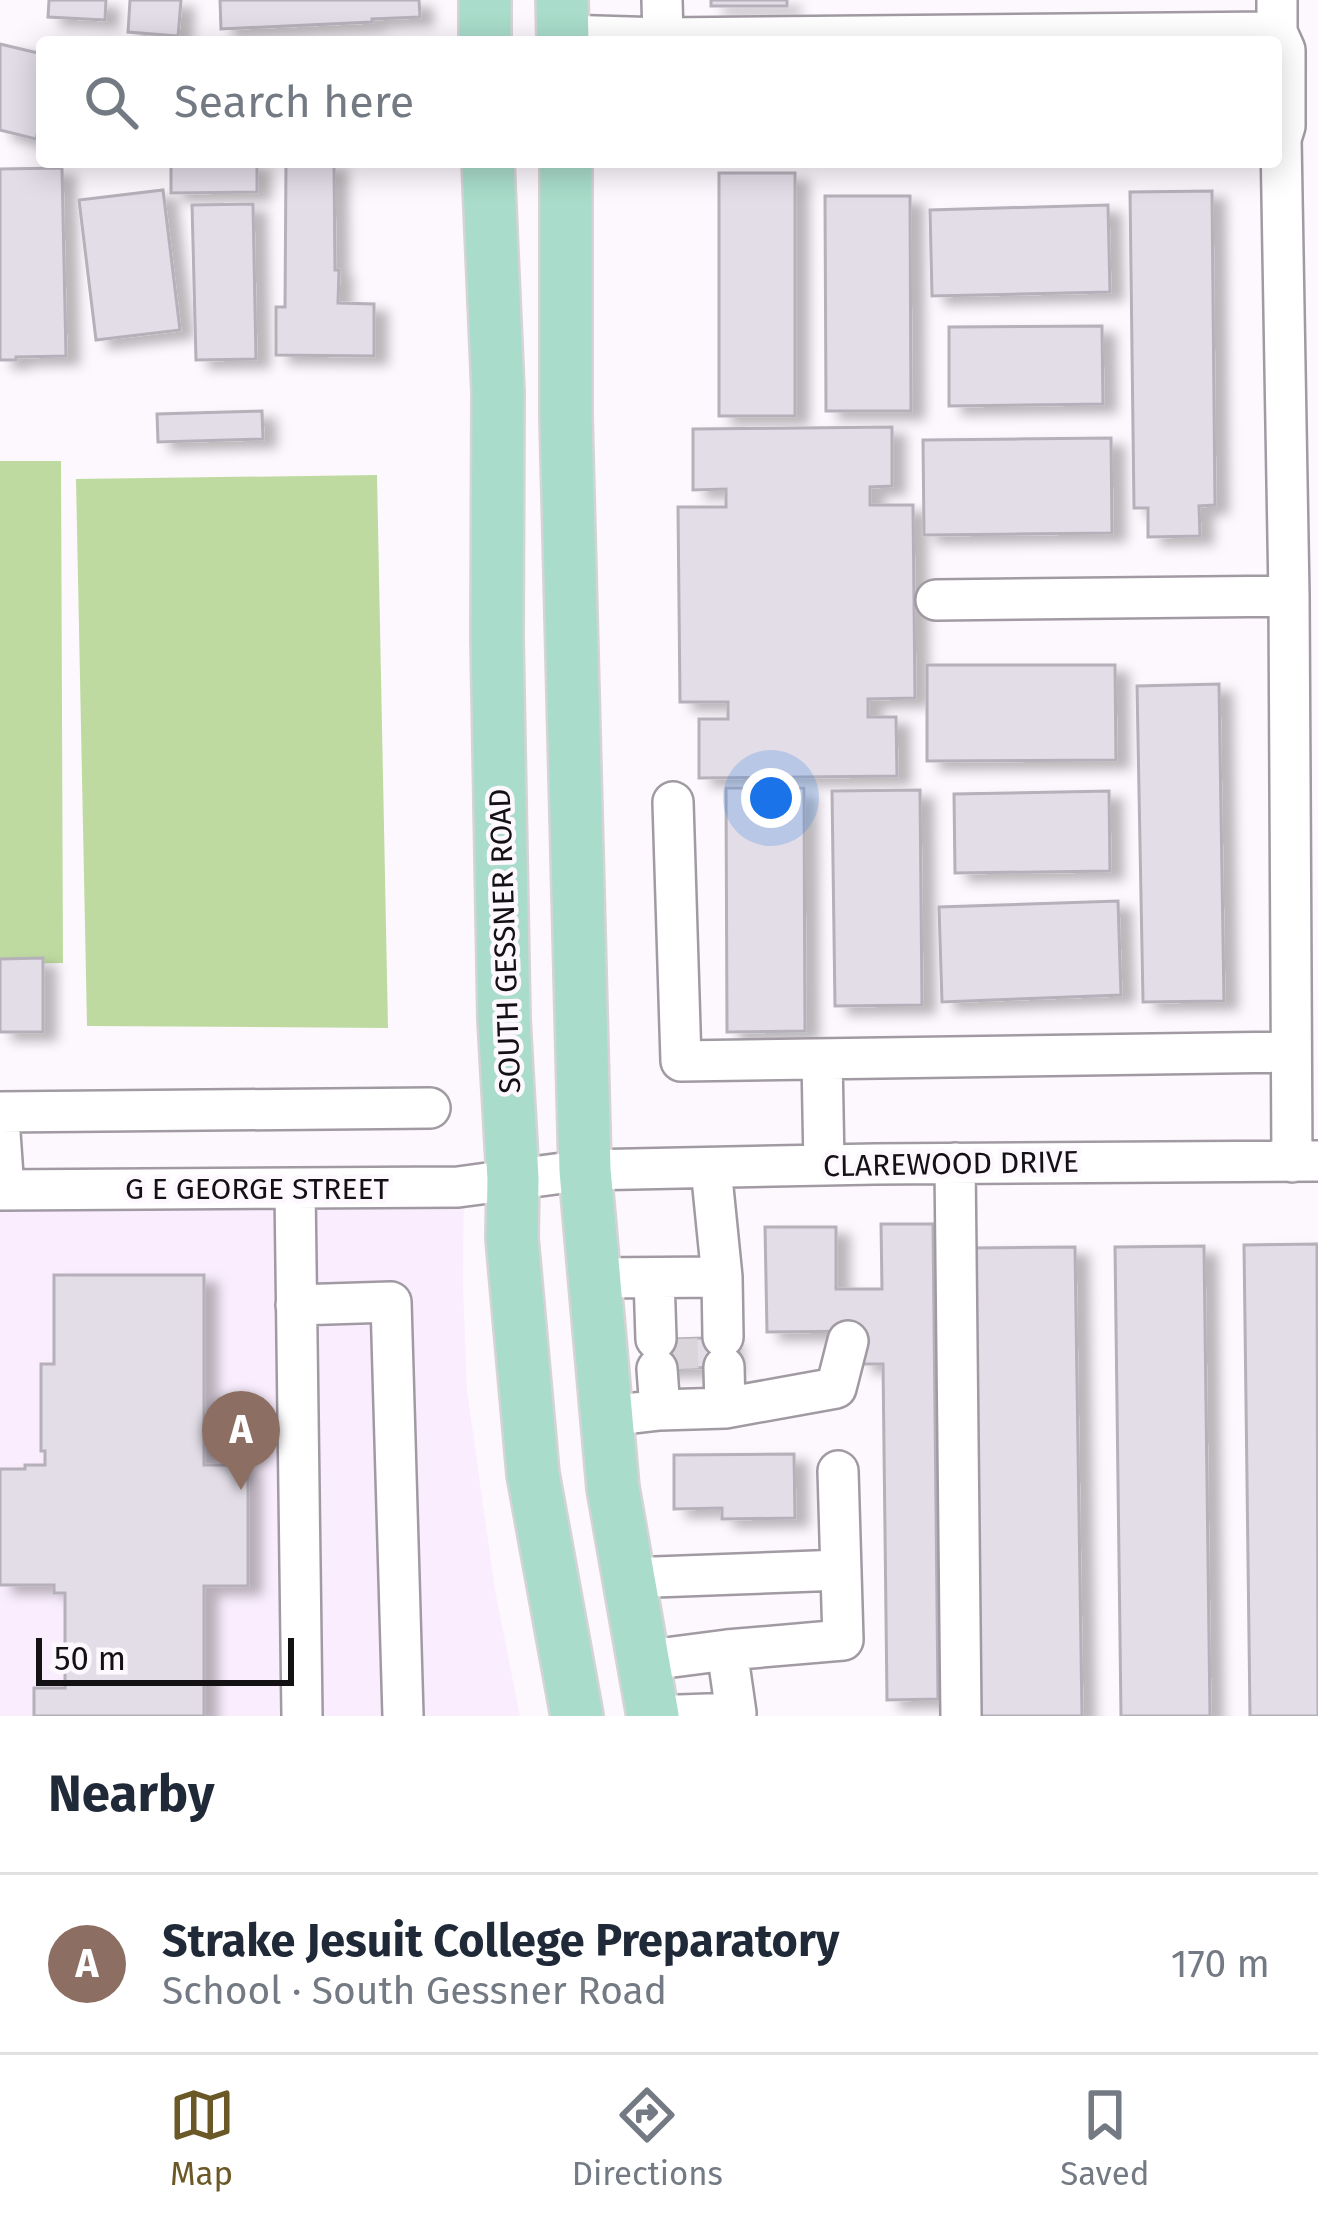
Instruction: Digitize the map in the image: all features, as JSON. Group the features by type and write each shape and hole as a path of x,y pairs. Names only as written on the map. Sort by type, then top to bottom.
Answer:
{"main road":[{"path":"484,0 485,36"},
{"path":"488,169 566,168 566,416 585,1170 613,1488 653,1716"},
{"name":"SOUTH GESSNER ROAD","path":"488,169 498,392 497,638 512,1238 533,1474 577,1716"},
{"path":"497,638 573,639"}],"street":[{"path":"563,26 662,19 1262,26"},
{"path":"1282,47 1282,132"},
{"path":"1279,168 1289,596 1291,1052 1305,1162"},
{"path":"935,600 1289,596"},
{"path":"673,802 681,1061 1291,1052"},
{"path":"822,1059 824,1165"},
{"path":"0,1112 430,1108"},
{"path":"0,1132 2,1190"},
{"name":"CLAREWOOD DRIVE","path":"585,1170 1305,1162"},
{"path":"955,1163 961,1716"},
{"path":"692,1409 688,1277 711,1168"},
{"name":"G E GEORGE STREET","path":"2,1190 458,1187 585,1170"},
{"path":"295,1189 302,1716"},
{"path":"595,1278 688,1277"},
{"path":"688,1277 692,1409"},
{"path":"296,1305 392,1302 403,1716"},
{"path":"608,1416 836,1388 848,1341"},
{"path":"642,1660 843,1640 838,1472"},
{"path":"628,1578 841,1570"},
{"path":"653,1716 739,1714 727,1650"}],"shaded area":[{"path":"464,1167 467,1390 495,1590 520,1716 0,1716 0,1186"}],"green space":[{"path":"0,461 61,461 63,963 0,964"},
{"path":"377,475 388,1028 87,1026 76,479"}],"building":[{"path":"49,0 106,0 105,20 48,17"},
{"path":"130,0 181,0 178,36 128,32"},
{"path":"220,0 419,0 420,17 221,29"},
{"path":"711,0 787,0 787,6 711,6"},
{"path":"0,44 36,53 36,139 0,130"},
{"path":"62,168 66,356 0,360 0,169"},
{"path":"171,168 257,168 257,192 171,193"},
{"path":"286,168 334,168 338,303 374,304 374,356 276,355 276,307 285,307"},
{"path":"719,173 795,173 795,416 719,416"},
{"path":"163,190 180,330 96,340 79,200"},
{"path":"1212,191 1215,505 1199,506 1200,536 1148,537 1148,508 1134,508 1130,192"},
{"path":"825,196 910,196 911,411 826,411"},
{"path":"253,204 256,359 196,360 192,205"},
{"path":"1108,205 1110,292 932,296 930,210"},
{"path":"1102,326 1103,404 949,406 949,327"},
{"path":"262,411 263,439 158,442 157,414"},
{"path":"892,427 892,486 870,487 870,505 913,505 915,698 868,699 868,717 896,717 897,776 699,778 699,719 728,719 728,702 680,702 678,507 726,507 726,489 693,490 693,429"},
{"path":"1111,438 1112,533 924,535 923,440"},
{"path":"927,665 1115,665 1116,760 927,761"},
{"path":"1219,684 1224,1001 1143,1002 1137,686"},
{"path":"726,788 804,788 805,1031 727,1032"},
{"path":"920,790 922,1005 835,1006 832,791"},
{"path":"1109,791 1110,871 955,873 954,794"},
{"path":"1118,901 1121,995 942,1002 939,907"},
{"path":"43,958 43,1032 0,1032 0,959"},
{"path":"881,1224 933,1224 938,1699 887,1700 883,1364 860,1364 860,1331 767,1332 765,1227 836,1227 836,1289 882,1289"},
{"path":"1317,1244 1318,1716 1250,1716 1244,1245"},
{"path":"1204,1246 1210,1716 1121,1716 1115,1247"},
{"path":"1075,1247 1082,1716 977,1716 970,1248"},
{"path":"54,1275 204,1275 204,1465 248,1465 248,1586 204,1586 204,1716 34,1716 34,1688 65,1688 65,1593 54,1593 54,1585 0,1585 0,1469 45,1465 41,1364 54,1364"},
{"path":"729,1337 730,1367 650,1369 649,1340"},
{"path":"794,1454 795,1518 722,1519 722,1508 674,1509 674,1455"}],"tunnel":[{"path":"678,1339 679,1369"}],"place":[{"name":"Strake Jesuit College Preparatory","path":"241,1490"}]}
